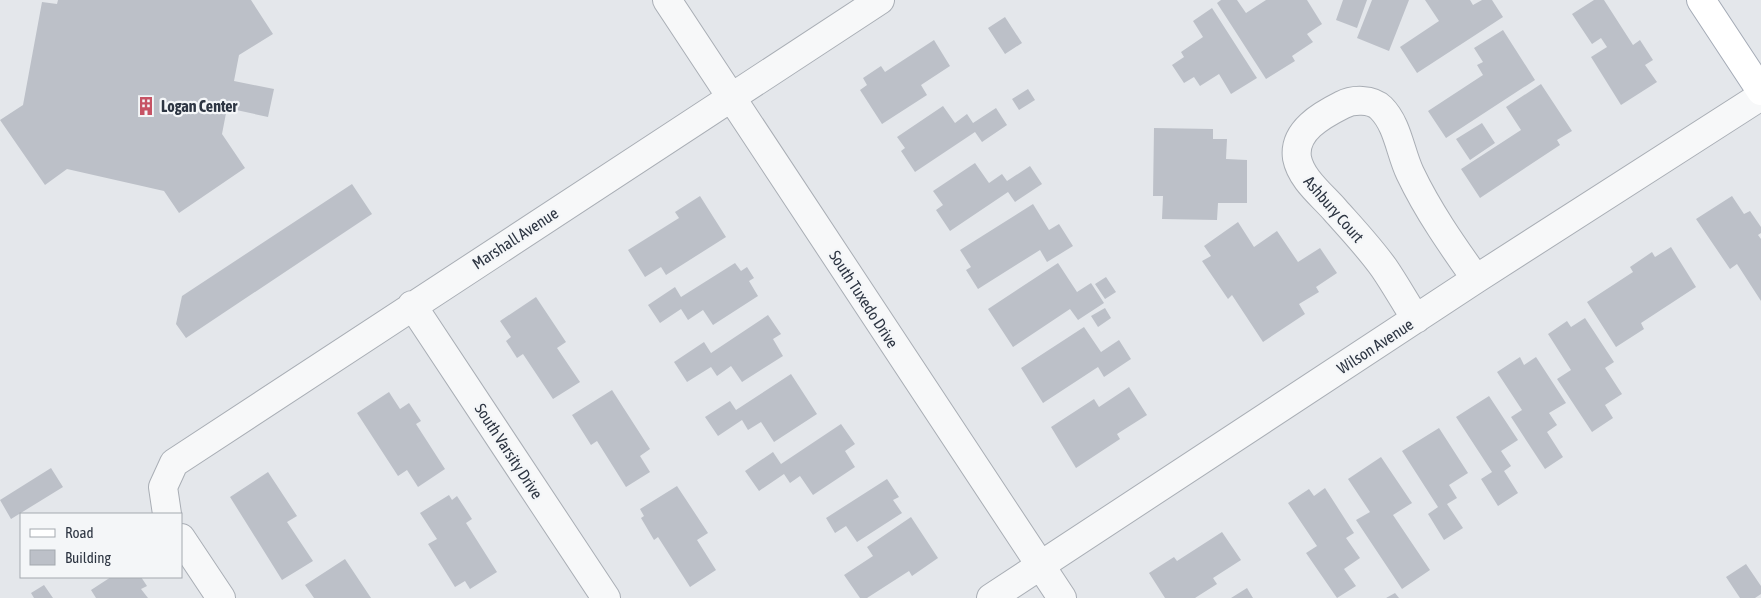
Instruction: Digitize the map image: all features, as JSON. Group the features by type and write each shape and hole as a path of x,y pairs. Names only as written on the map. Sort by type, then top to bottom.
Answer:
{"main road":[{"path":"1701,0 1761,92"}],"street":[{"name":"South Tuxedo Drive","path":"666,0 1062,598"},
{"name":"Marshall Avenue","path":"167,513 164,487 174,463 412,305 880,0"},
{"name":"Wilson Avenue","path":"991,598 1476,279 1761,96"},
{"name":"Ashbury Court","path":"1416,319 1384,268 1303,174 1297,158 1298,140 1303,132 1325,114 1348,102 1364,100 1380,106 1390,119 1409,172 1432,215 1476,279"},
{"name":"South Varsity Drive","path":"412,305 606,598"},
{"path":"182,540 221,598"}],"building":[{"name":"Logan Center","path":"58,0 251,0 273,34 239,55 234,81 274,89 268,117 227,108 222,134 245,168 179,213 164,191 67,169 45,185 0,120 23,105 42,2 57,4"},
{"path":"1221,0 1237,0 1246,13 1266,0 1307,0 1322,24 1307,34 1313,42 1292,56 1295,61 1266,79 1217,3"},
{"path":"1343,0 1367,0 1357,28 1336,20"},
{"path":"1372,0 1409,0 1389,51 1357,38"},
{"path":"1425,0 1470,0 1473,5 1482,0 1492,0 1503,17 1417,73 1400,47 1439,21"},
{"path":"1594,0 1604,0 1633,45 1640,40 1653,60 1645,65 1657,82 1621,105 1591,57 1607,47 1601,38 1592,44 1572,14"},
{"path":"1212,8 1257,78 1231,94 1219,74 1200,86 1194,77 1184,83 1172,65 1184,57 1181,52 1203,37 1193,21"},
{"path":"1005,17 1022,43 1005,54 988,28"},
{"path":"1503,30 1535,80 1446,138 1428,111 1483,75 1477,65 1483,62 1474,48"},
{"path":"934,40 950,66 921,85 927,95 882,124 860,90 867,85 863,78 881,66 885,72"},
{"path":"1541,84 1572,131 1557,140 1560,145 1480,198 1461,169 1521,130 1506,107"},
{"path":"1028,89 1035,100 1019,110 1012,99"},
{"path":"943,106 955,123 967,114 973,123 996,108 1007,125 982,142 975,132 915,172 901,151 905,148 897,137"},
{"path":"1482,123 1495,143 1470,160 1456,139"},
{"path":"1154,128 1213,129 1213,139 1227,139 1226,159 1247,160 1247,203 1218,203 1217,220 1162,219 1163,196 1153,196"},
{"path":"975,163 989,183 1002,174 1007,181 1030,166 1042,184 1015,202 1008,192 950,231 936,210 943,205 933,191"},
{"path":"352,184 372,214 186,338 176,324 182,296"},
{"path":"700,196 726,237 666,275 661,267 645,277 628,250 679,218 675,212"},
{"path":"1732,196 1744,214 1750,211 1761,227 1761,233 1758,235 1761,239 1761,301 1737,264 1730,269 1696,219"},
{"path":"1033,204 1049,230 1059,224 1073,246 1047,262 1040,250 978,289 966,270 971,267 960,250"},
{"path":"1238,222 1254,247 1277,231 1298,262 1320,248 1337,273 1316,287 1319,292 1299,304 1305,314 1263,342 1232,295 1228,299 1202,261 1211,256 1204,246"},
{"path":"1671,247 1696,287 1641,323 1644,329 1616,347 1587,302 1633,272 1630,267 1652,252 1655,257"},
{"path":"735,263 741,271 747,267 754,278 749,281 758,296 713,325 703,310 688,320 681,309 660,323 648,305 675,287 681,297"},
{"path":"1058,263 1077,292 1091,283 1104,303 1078,320 1070,309 1013,347 988,309"},
{"path":"1106,277 1116,292 1105,299 1095,284"},
{"path":"536,297 566,342 557,348 580,382 553,399 523,354 517,358 506,341 511,337 500,321"},
{"path":"1105,308 1111,318 1098,327 1091,316"},
{"path":"768,315 781,334 773,339 783,356 742,382 731,366 717,376 711,367 687,382 674,362 704,342 711,353"},
{"path":"1585,318 1614,362 1605,368 1622,394 1605,405 1613,418 1592,432 1557,379 1571,370 1548,334 1567,321 1571,327"},
{"path":"1084,327 1101,352 1119,340 1131,359 1104,377 1098,367 1043,403 1021,368"},
{"path":"1520,357 1524,365 1536,357 1566,403 1549,413 1557,425 1547,432 1563,457 1545,469 1511,417 1522,410 1497,372"},
{"path":"791,374 817,414 774,442 761,422 748,430 742,420 718,436 705,417 730,401 736,410"},
{"path":"1129,387 1147,415 1117,434 1120,439 1076,468 1051,427 1094,399 1099,407"},
{"path":"612,390 650,449 640,456 650,472 626,487 597,441 591,445 572,415"},
{"path":"389,392 400,409 409,403 421,421 416,424 445,469 418,487 407,470 398,476 357,413"},
{"path":"1489,396 1518,440 1501,451 1511,466 1504,471 1518,493 1498,506 1481,479 1492,472 1456,417"},
{"path":"841,424 855,444 845,451 855,467 813,495 800,476 790,483 784,474 759,491 745,471 773,452 781,464"},
{"path":"1439,428 1468,473 1449,485 1457,498 1447,504 1463,528 1444,540 1428,514 1438,507 1402,451"},
{"path":"1381,457 1412,503 1393,515 1430,570 1402,589 1356,520 1370,512 1348,479"},
{"path":"51,468 63,487 11,519 0,500"},
{"path":"268,472 297,516 287,522 313,561 282,580 230,497"},
{"path":"887,479 899,497 893,500 902,513 857,542 846,526 835,533 826,518"},
{"path":"677,486 708,533 697,540 716,570 690,587 658,537 654,540 641,518 644,516 640,509"},
{"path":"1325,488 1354,533 1346,538 1360,558 1344,569 1356,586 1337,598 1306,553 1317,546 1288,503 1309,489 1314,496"},
{"path":"449,495 452,500 457,496 472,519 466,523 497,572 470,589 465,581 455,587 428,544 437,539 420,513"},
{"path":"911,517 938,558 912,576 909,571 867,598 860,598 844,575 873,556 867,547"},
{"path":"1222,532 1241,560 1213,578 1217,584 1195,598 1165,598 1149,573 1174,557 1177,561"},
{"path":"345,559 371,598 314,598 305,585"},
{"path":"1746,564 1761,586 1761,594 1755,598 1740,598 1726,577"},
{"path":"109,578 142,578 147,586 141,589 148,598 96,598 91,590"},
{"path":"44,585 53,598 34,598 31,593"},
{"path":"1247,588 1253,598 1231,598"},
{"path":"1395,593 1399,598 1386,598"}],"place":[{"name":"Logan Center","path":"146,106"}]}
